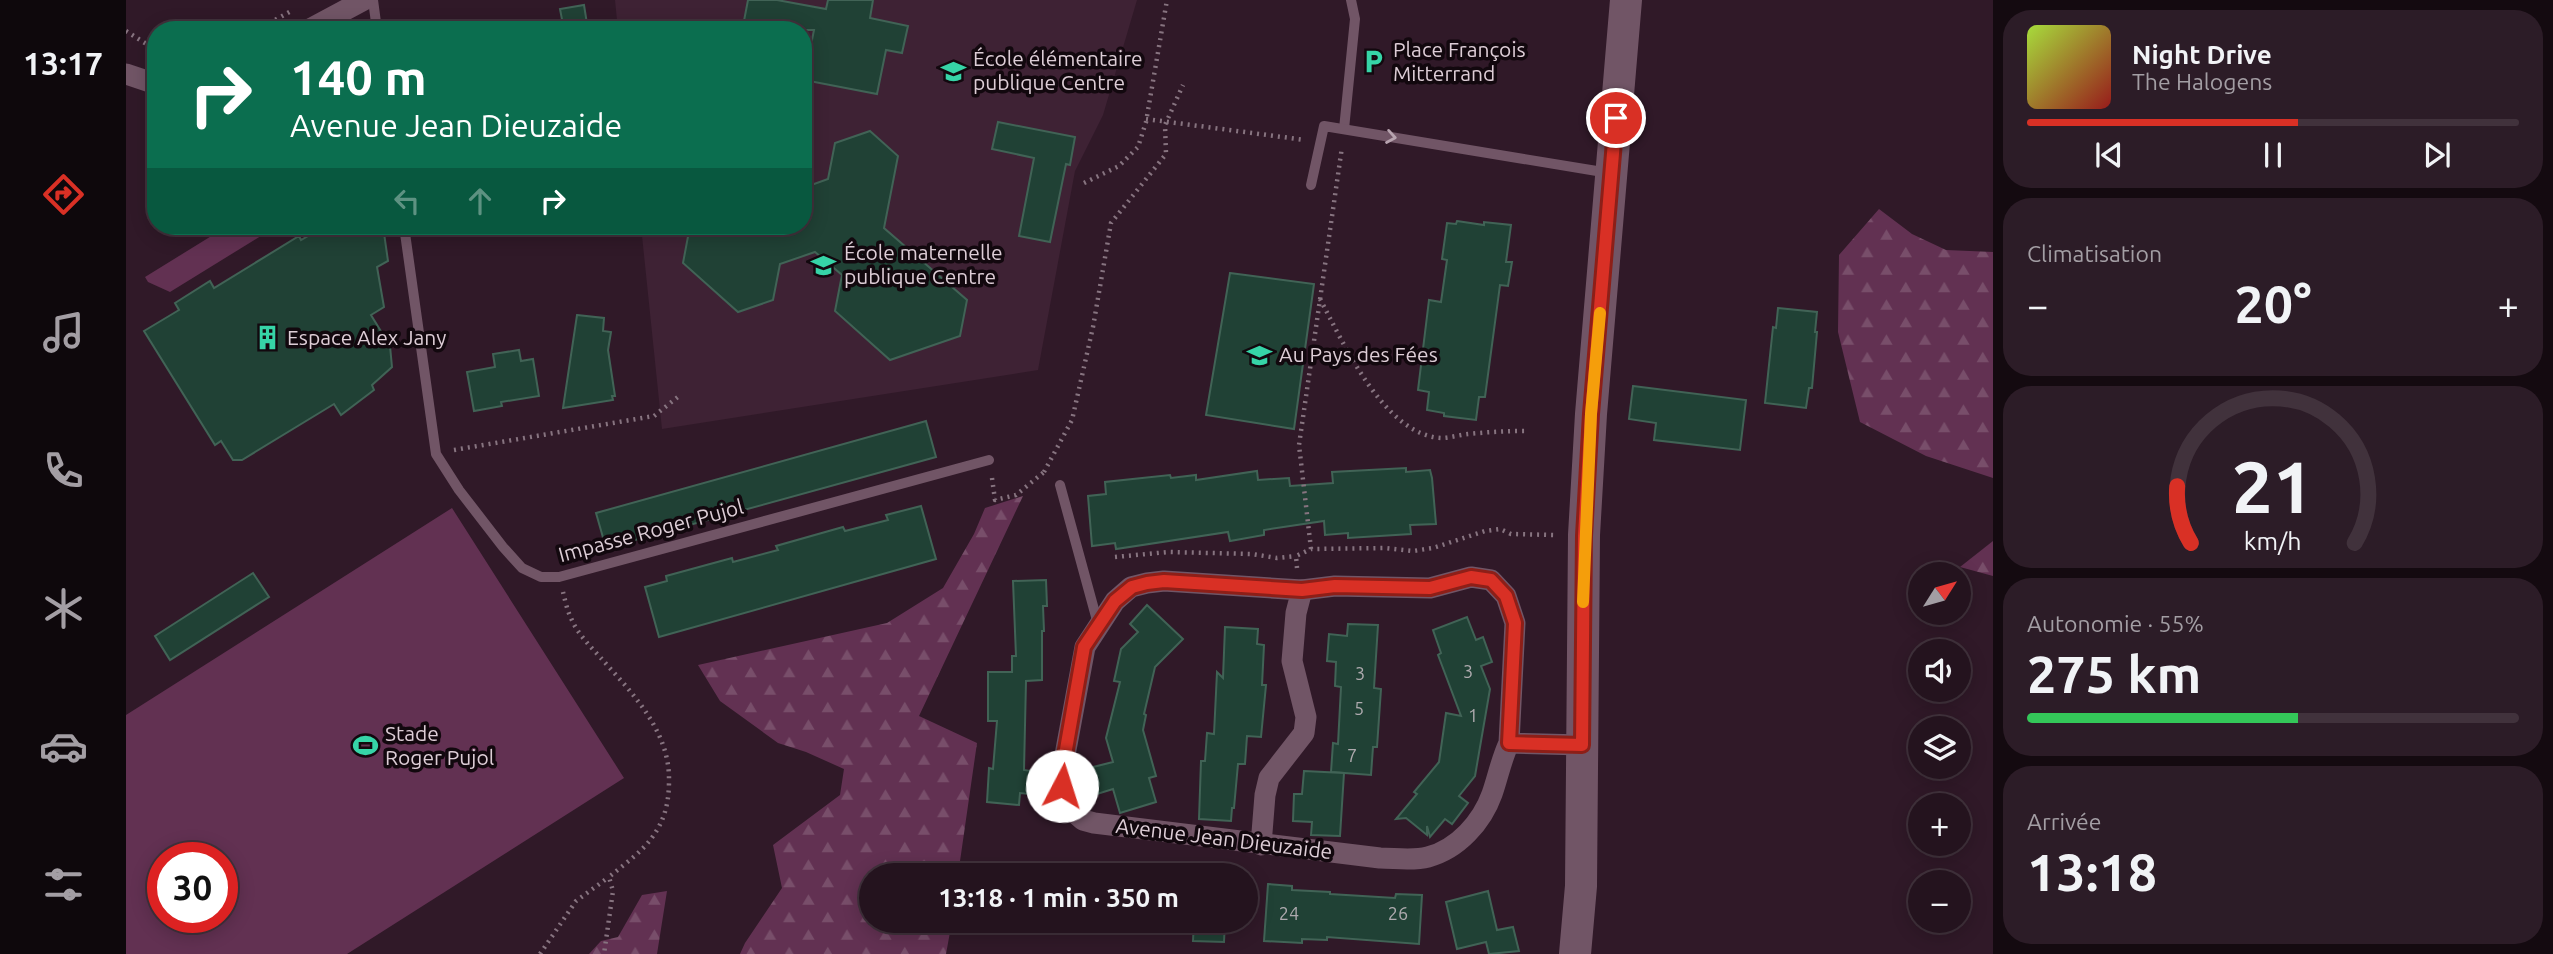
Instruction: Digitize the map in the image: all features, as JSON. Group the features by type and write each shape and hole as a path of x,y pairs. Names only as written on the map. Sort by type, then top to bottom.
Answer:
{"street":[{"path":"325,21 364,0"},
{"path":"1575,954 1581,886 1584,536 1591,414 1626,0"},
{"path":"126,74 147,81"},
{"name":"Avenue Jean Dieuzaide","path":"1471,577 1491,580 1506,596 1515,623 1509,743 1492,794 1477,822 1466,835 1427,858 1380,858 1094,823 1083,820 1068,807 1062,786 1065,755 1084,647 1115,601 1132,587 1164,581 1302,590 1335,586 1430,588 1471,577"},
{"path":"1261,845 1269,778 1304,733 1306,717 1292,661 1296,613 1302,590"},
{"path":"1509,743 1582,745"}],"lane":[{"path":"373,0 376,21"},
{"path":"1344,129 1354,19 1351,0"},
{"path":"1311,185 1324,126 1611,173"},
{"name":"Impasse Roger Pujol","path":"405,235 436,454 475,512 503,547 522,568 541,578 559,577 989,460"},
{"path":"1060,485 1098,624"}],"path":[{"path":"1084,183 1119,166 1138,147 1146,119 1167,0"},
{"path":"273,21 299,6"},
{"path":"126,31 147,44"},
{"path":"989,460 995,500 1016,495 1044,472 1072,421 1093,327 1111,223 1166,153 1166,121 1183,85"},
{"path":"1146,119 1307,140"},
{"path":"1344,129 1299,444 1311,549 1385,548 1413,551 1500,529 1511,534 1584,536"},
{"path":"1319,299 1359,371 1393,413 1415,431 1440,438 1503,430 1527,431"},
{"path":"436,454 654,416 680,396"},
{"path":"1044,472 1060,485"},
{"path":"1115,557 1168,552 1252,554 1277,558 1296,556"},
{"path":"540,954 576,901 645,846 665,815 669,794 667,754 660,734 644,709 570,618 559,577"},
{"path":"604,954 613,891 609,877"}],"shaded area":[{"path":"615,0 1137,0 1103,115 1075,171 1038,370 662,429 642,235 812,235 812,21 617,21"}],"green space":[{"path":"1879,209 1912,234 1946,250 1993,252 1993,478 1926,456 1860,422 1838,332 1839,255"},
{"path":"213,235 262,235 170,292 148,282 145,277"},
{"path":"1023,496 919,716 977,743 960,863 859,863 859,933 950,933 946,954 740,954 782,888 773,845 840,795 844,769 778,743 720,701 698,665 887,623 943,588 974,534 985,508"},
{"name":"Stade Roger Pujol","path":"452,508 624,778 347,954 126,954 126,715"},
{"path":"1993,541 1993,576 1971,570 1971,562 1966,562"},
{"path":"667,891 657,954 589,954 601,941 618,937 642,895"}],"building":[{"path":"748,0 777,0 826,9 828,0 873,0 870,18 908,26 902,53 886,50 877,94 812,82 812,21 744,21"},
{"path":"584,5 587,21 562,21 560,9"},
{"path":"998,122 1075,137 1070,165 1066,164 1050,242 1019,236 1034,158 992,149"},
{"path":"870,131 898,156 884,228 967,300 960,336 890,360 835,311 842,275 815,252 780,264 773,300 738,312 683,263 688,235 812,235 812,185 828,179 835,143"},
{"path":"1457,221 1511,225 1506,262 1512,262 1508,286 1500,285 1485,397 1479,397 1476,420 1444,416 1444,413 1427,410 1429,392 1418,390 1429,300 1441,302 1447,260 1442,259 1447,223 1456,224"},
{"name":"Espace Alex Jany","path":"310,235 384,235 388,261 377,267 384,307 371,315 390,346 392,367 372,385 374,390 341,415 334,404 242,460 233,460 221,441 215,445 144,331 179,310 175,303 210,281 214,288 299,236 301,240"},
{"path":"1230,273 1314,284 1294,429 1206,415"},
{"path":"1778,308 1817,312 1812,388 1809,388 1806,408 1765,403 1773,327 1776,328"},
{"path":"577,315 604,318 603,331 611,332 608,350 615,396 612,396 613,400 563,408"},
{"path":"519,350 521,361 533,359 539,396 501,402 502,406 474,411 467,372 495,367 493,354"},
{"path":"1633,386 1746,400 1740,450 1654,440 1656,423 1629,419"},
{"path":"926,421 936,457 606,548 596,513"},
{"path":"1406,468 1406,472 1430,470 1436,524 1410,525 1411,534 1348,538 1348,533 1325,535 1324,521 1264,530 1264,535 1230,541 1228,532 1116,549 1115,543 1092,546 1088,496 1106,494 1105,482 1170,475 1171,478 1196,475 1196,480 1257,471 1258,480 1289,478 1290,486 1333,483 1332,472"},
{"path":"921,506 936,559 659,637 645,587 667,581 666,576 732,558 733,562 778,550 776,546 843,527 845,531 888,520 886,515"},
{"path":"253,573 269,597 170,660 155,636"},
{"path":"1046,580 1042,680 1026,681 1024,770 1031,771 1029,794 1020,793 1019,805 987,802 989,768 993,769 997,721 988,721 988,672 1012,672 1012,656 1016,656 1013,581"},
{"path":"1147,605 1183,639 1155,667 1144,714 1143,730 1156,776 1149,778 1156,802 1120,813 1113,789 1097,794 1089,768 1113,762 1106,738 1120,682 1114,681 1121,649 1138,632 1130,624"},
{"path":"1467,617 1476,640 1483,637 1492,662 1481,666 1490,689 1475,776 1459,796 1468,803 1452,824 1445,819 1430,837 1427,826 1427,835 1406,818 1396,819 1439,762 1446,713 1461,716 1438,655 1441,653 1433,630"},
{"path":"1348,624 1378,625 1374,688 1381,689 1377,747 1373,747 1371,775 1331,772 1333,743 1338,744 1341,687 1335,686 1336,662 1327,661 1329,634 1347,636"},
{"path":"1225,627 1258,629 1257,644 1264,645 1262,685 1266,685 1261,737 1247,736 1245,764 1238,764 1231,821 1199,819 1201,761 1205,761 1207,733 1214,734 1217,672 1223,678"},
{"path":"1304,771 1344,773 1340,836 1311,835 1312,822 1293,821 1294,794 1302,794"},
{"path":"1268,884 1292,886 1292,890 1330,894 1395,898 1396,894 1422,895 1419,944 1327,937 1327,940 1302,939 1302,943 1264,941"},
{"path":"1488,891 1497,930 1513,927 1519,951 1489,954 1486,942 1457,949 1446,902"},
{"path":"1193,933 1224,933 1224,942 1193,941"}],"slow traffic":[{"path":"1583,602 1591,414 1600,313"}],"place":[{"name":"Place François Mitterrand","path":"1373,62"},
{"name":"École élémentaire publique Centre","path":"953,71"},
{"name":"École maternelle publique Centre","path":"824,265"},
{"name":"Espace Alex Jany","path":"267,338"},
{"name":"Au Pays des Fées","path":"1259,355"},
{"name":"Stade Roger Pujol","path":"365,746"}],"route":[{"path":"1062,786 1084,647 1115,601 1132,587 1164,581 1302,590 1335,586 1430,588 1471,577 1491,580 1506,596 1515,623 1509,743 1582,745 1584,536 1591,414 1616,118"}]}
